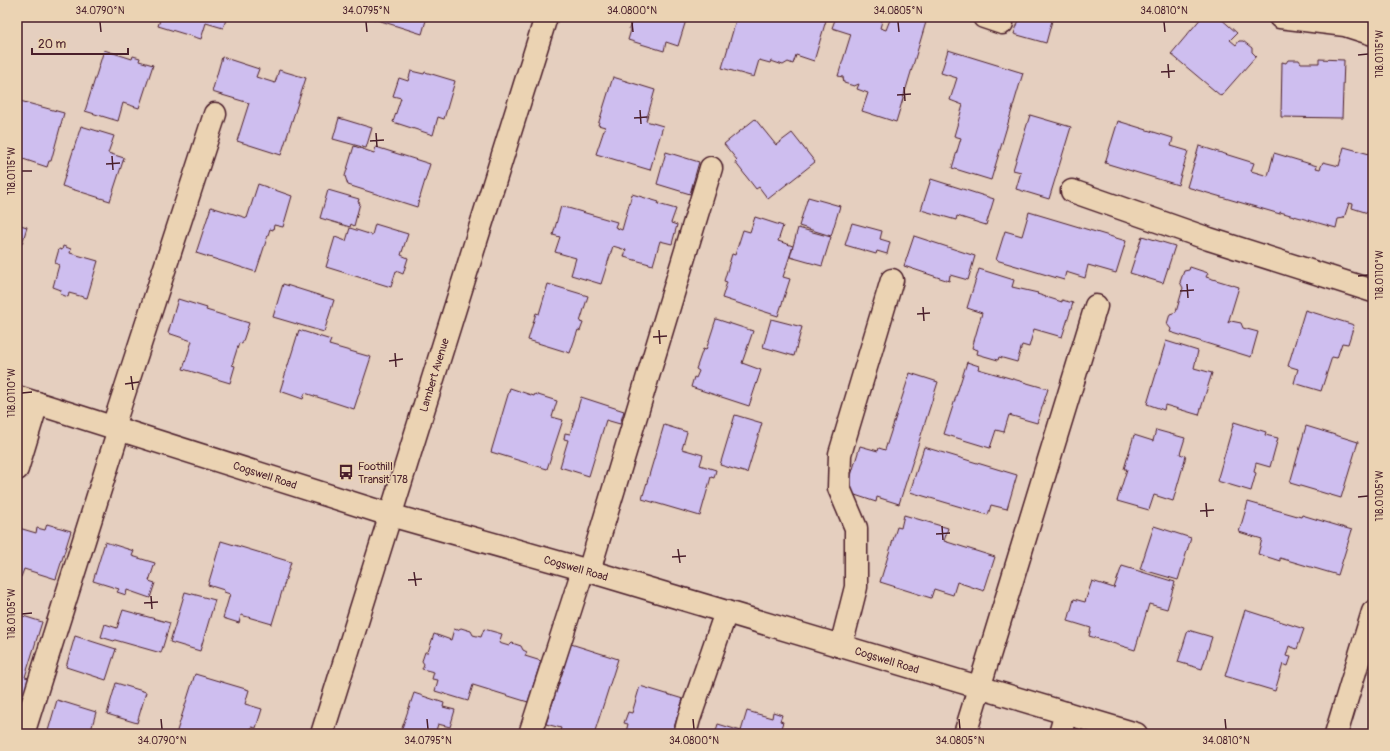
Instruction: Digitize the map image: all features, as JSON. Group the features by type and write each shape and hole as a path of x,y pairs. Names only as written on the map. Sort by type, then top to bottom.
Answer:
{"street":[{"name":"Lambert Avenue","path":"322,734 546,17"},
{"path":"1280,17 1345,25 1373,34"},
{"path":"23,734 116,428 215,114"},
{"path":"530,734 586,570 711,168"},
{"path":"1072,191 1209,239 1373,291"},
{"path":"842,646 856,587 856,528 839,488 840,454 892,280"},
{"path":"965,734 1096,306"},
{"name":"Cogswell Road","path":"27,400 390,515 586,570 1136,734"},
{"path":"17,469 27,400"},
{"path":"685,734 726,612"},
{"path":"1336,734 1373,612"},
{"path":"1060,734 1066,713"}],"building":[{"path":"161,17 227,17 223,28 206,23 201,39 158,26"},
{"path":"368,17 427,17 422,34"},
{"path":"633,17 687,17 678,46 666,42 664,51 628,40 631,30 629,29"},
{"path":"737,17 827,17 814,61 796,55 793,64 788,62 783,65 771,61 770,63 759,60 754,77 722,68"},
{"path":"836,17 880,17 882,21 880,28 886,30 891,17 899,19 900,17 910,17 926,22 896,122 862,111 868,93 857,89 859,84 854,86 844,83 843,77 838,76 851,34 832,28"},
{"path":"1020,17 1053,17 1046,43 1014,34"},
{"path":"1202,17 1219,17 1237,33 1230,40 1236,45 1239,41 1243,41 1252,48 1252,52 1256,56 1221,96 1171,54"},
{"path":"104,50 132,59 133,56 140,58 139,61 153,65 139,108 123,103 118,121 85,111"},
{"path":"948,50 1023,73 991,180 952,168 961,138 954,136 963,105 950,100 957,78 941,73"},
{"path":"222,57 259,69 256,77 275,83 279,70 306,78 281,155 237,141 249,103 212,92"},
{"path":"1319,59 1344,60 1342,118 1281,117 1282,62 1286,63 1288,60 1299,60 1301,63 1319,63"},
{"path":"411,71 424,74 425,72 455,81 444,119 438,117 433,135 393,122 401,98 393,96 399,78 408,81"},
{"path":"613,77 655,90 646,121 663,126 650,170 596,154 605,127 598,125"},
{"path":"20,101 64,113 51,161 49,161 47,167 17,157 17,114"},
{"path":"1030,115 1071,127 1049,199 1016,189 1021,172 1013,170"},
{"path":"339,118 372,128 366,148 333,139"},
{"path":"755,119 776,145 792,133 815,162 768,199 759,187 756,189 735,162 737,160 724,144"},
{"path":"1118,121 1173,138 1171,146 1188,151 1178,185 1105,163"},
{"path":"81,126 114,136 108,153 124,158 110,201 62,186"},
{"path":"354,146 374,153 376,147 430,164 417,207 348,185 345,176"},
{"path":"1199,146 1254,163 1251,171 1268,176 1274,153 1317,166 1316,168 1320,169 1323,162 1339,166 1344,147 1373,155 1373,206 1371,214 1352,208 1353,204 1349,203 1344,218 1338,219 1336,228 1280,212 1280,214 1187,187"},
{"path":"666,152 699,162 690,194 657,184"},
{"path":"931,179 994,199 986,225 957,216 956,220 921,210"},
{"path":"258,184 292,196 283,227 274,225 273,230 270,229 256,272 196,253 211,207 247,218"},
{"path":"328,190 359,199 358,202 360,203 354,226 351,224 350,227 320,218"},
{"path":"632,194 676,209 671,223 677,225 672,244 660,241 653,265 624,257 626,250 613,246 601,284 571,275 576,258 555,252 560,237 553,235 561,206 617,222 615,227 622,230"},
{"path":"17,197 20,198 17,208"},
{"path":"808,197 840,206 831,236 799,226"},
{"path":"1029,212 1126,241 1116,273 1088,265 1085,278 1066,272 1064,280 996,260 1005,231 1022,236"},
{"path":"755,217 783,226 778,241 793,246 783,277 790,279 778,316 722,298 727,282 724,281 732,254 735,255 743,230 750,232"},
{"path":"852,223 882,231 880,239 890,242 887,254 877,251 876,254 845,245"},
{"path":"17,224 27,227 22,244 17,243"},
{"path":"375,224 408,234 401,255 408,258 403,274 396,271 391,287 326,267 335,237 346,241 350,228 372,235"},
{"path":"798,228 831,237 822,266 790,257"},
{"path":"914,236 975,256 968,280 950,275 949,281 904,266"},
{"path":"1142,236 1175,246 1163,283 1130,273"},
{"path":"63,246 71,249 70,253 98,261 87,298 69,293 68,297 60,294 61,290 53,287 59,265 55,263 59,249 62,250"},
{"path":"1190,267 1208,273 1206,277 1239,287 1228,323 1231,321 1241,323 1243,328 1258,332 1251,357 1170,332 1171,329 1167,324 1170,314 1176,312 1183,288 1180,282 1184,271 1189,270"},
{"path":"979,269 1014,280 1012,287 1038,293 1037,294 1062,302 1062,300 1073,303 1062,337 1034,329 1029,347 1022,345 1017,362 999,357 998,360 977,354 978,350 972,348 982,313 967,308"},
{"path":"283,284 334,300 324,332 273,317"},
{"path":"548,284 588,296 580,322 583,323 580,331 578,330 570,353 528,340 536,313 539,314"},
{"path":"178,299 207,308 206,310 249,323 242,344 239,343 232,365 235,366 230,383 183,369 192,341 168,333"},
{"path":"1305,310 1354,325 1348,344 1342,343 1337,358 1332,357 1321,391 1294,383 1298,369 1288,366"},
{"path":"716,319 753,331 742,363 761,370 749,406 691,387 694,377 696,378 699,371 696,369 703,349 706,350"},
{"path":"771,319 802,327 794,356 763,347"},
{"path":"299,330 331,340 329,345 371,357 354,409 305,393 303,399 280,391"},
{"path":"1166,341 1198,351 1194,368 1212,373 1199,415 1165,405 1164,410 1147,404"},
{"path":"967,362 979,366 978,369 1048,389 1037,423 1009,415 1004,432 996,430 990,448 944,434"},
{"path":"910,373 938,382 899,504 877,497 876,502 846,492 860,446 878,451 879,448 885,450"},
{"path":"510,388 534,396 535,394 557,401 552,417 563,420 547,469 491,452"},
{"path":"581,397 624,411 620,424 606,420 589,476 560,467 568,440 564,439 565,433 570,434"},
{"path":"735,415 762,423 747,473 720,465"},
{"path":"1234,422 1266,432 1265,435 1278,438 1270,467 1256,463 1254,472 1256,473 1251,491 1217,481"},
{"path":"664,425 687,432 682,449 703,455 700,465 716,470 714,478 711,477 700,516 642,499"},
{"path":"1306,426 1358,442 1341,498 1290,483"},
{"path":"1156,430 1185,438 1180,454 1186,456 1173,501 1154,495 1149,510 1117,501 1127,469 1124,469 1134,435 1153,441"},
{"path":"924,447 1017,475 1007,509 991,505 988,515 910,492"},
{"path":"1248,502 1301,517 1302,515 1352,530 1338,575 1280,558 1280,561 1258,554 1262,539 1239,532"},
{"path":"904,515 948,528 944,541 995,557 984,591 957,582 953,595 934,589 931,598 880,582 897,527 901,528"},
{"path":"47,524 71,531 56,579 24,569 21,577 17,575 17,535 19,528 36,533 37,528 45,530"},
{"path":"1154,526 1191,538 1178,580 1140,569"},
{"path":"221,541 291,562 272,624 241,615 239,623 223,618 230,594 224,592 224,590 208,585"},
{"path":"105,542 134,551 132,556 155,563 149,581 155,583 150,598 127,590 126,595 117,592 119,589 93,581"},
{"path":"1122,566 1175,582 1167,609 1149,604 1135,650 1089,636 1091,628 1068,621 1074,599 1085,602 1092,581 1114,588"},
{"path":"185,592 215,600 200,651 170,642"},
{"path":"123,610 170,623 161,653 101,637 105,624 117,628"},
{"path":"1245,610 1304,629 1297,649 1289,646 1286,656 1291,657 1288,666 1283,664 1275,691 1225,676"},
{"path":"17,614 42,622 25,677 29,678 19,711 17,711"},
{"path":"461,628 471,631 473,635 481,637 484,629 502,634 499,643 509,646 512,643 521,646 523,650 527,652 525,656 541,661 528,702 473,685 468,701 435,691 438,680 432,679 434,672 422,669 424,664 422,661 425,652 428,652 434,634 451,640 454,629 457,630"},
{"path":"1188,630 1212,637 1202,669 1178,662"},
{"path":"75,636 116,649 106,680 66,667"},
{"path":"571,644 618,659 594,734 559,734 561,728 546,724"},
{"path":"195,674 249,690 245,704 262,709 256,728 251,727 249,734 176,734"},
{"path":"116,683 146,692 137,723 107,714"},
{"path":"640,686 683,699 672,734 631,734 626,732 628,724 624,723 628,712 632,713"},
{"path":"414,693 444,703 443,707 455,710 450,727 438,724 435,734 410,734 401,731"},
{"path":"57,700 96,712 90,734 58,734 48,731"},
{"path":"747,711 772,718 773,712 782,715 780,721 783,722 779,734 715,734 718,724 741,731"}],"place":[{"name":"Foothill Transit 178","path":"346,472"}]}
